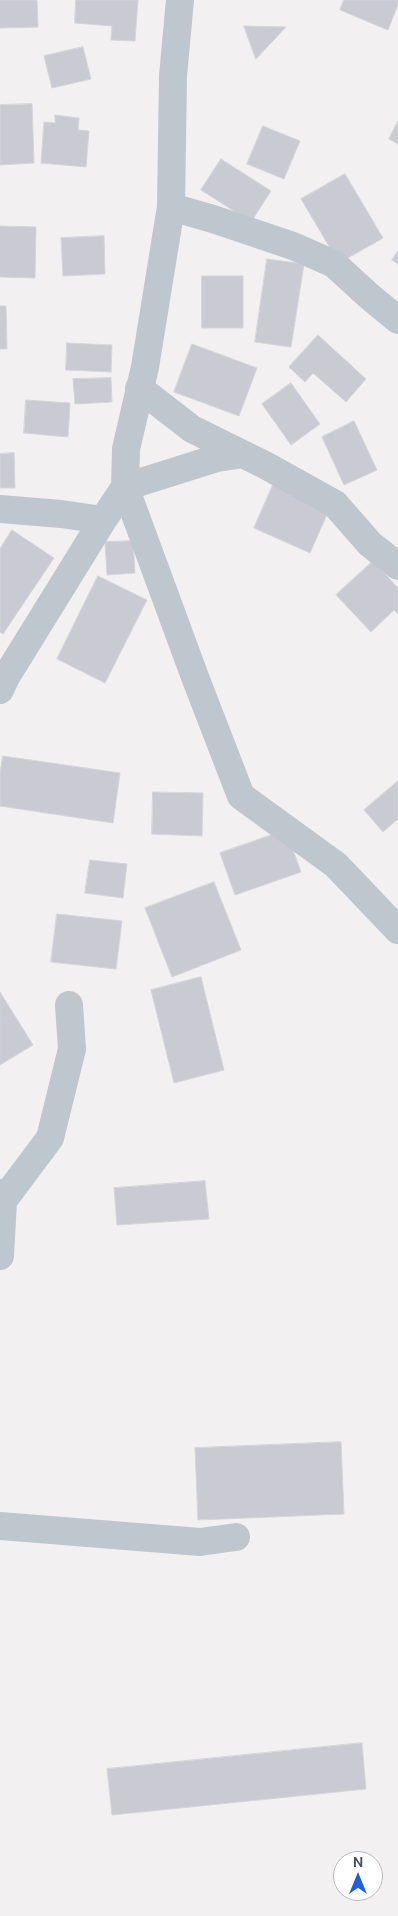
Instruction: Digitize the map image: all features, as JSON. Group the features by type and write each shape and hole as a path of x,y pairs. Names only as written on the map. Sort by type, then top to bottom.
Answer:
{"street":[{"path":"180,0 173,76 171,207 145,367 126,449 126,487 195,677 241,796 336,865 398,930"},
{"path":"171,207 293,246 334,264 398,320"},
{"path":"139,388 192,429 243,454 334,504 370,544 398,566"},
{"path":"0,690 6,677 103,520 126,487 216,458 243,454"},
{"path":"0,509 103,520"},
{"path":"0,1256 2,1197 50,1138 72,1049 69,1005"},
{"path":"0,1526 200,1542 236,1537"}],"building":[{"path":"0,0 37,0 38,27 0,28"},
{"path":"76,0 138,0 135,41 111,40 112,26 75,23"},
{"path":"344,0 398,0 398,4 388,30 340,10"},
{"path":"244,26 286,27 256,59"},
{"path":"83,47 91,79 52,88 44,56"},
{"path":"32,104 34,163 0,165 0,105"},
{"path":"55,115 79,118 78,130 89,131 86,167 41,163 44,122 55,123"},
{"path":"398,121 398,144 389,139"},
{"path":"263,126 300,141 284,179 247,164"},
{"path":"221,159 271,191 251,222 201,190"},
{"path":"345,174 383,238 339,263 301,199"},
{"path":"0,226 36,227 35,278 0,277"},
{"path":"104,236 105,274 63,276 61,238"},
{"path":"398,251 398,264 392,260"},
{"path":"267,259 304,264 291,347 255,342"},
{"path":"202,276 243,276 243,328 202,328"},
{"path":"0,306 6,306 7,349 0,349"},
{"path":"318,335 366,379 346,402 313,373 305,382 289,367"},
{"path":"67,343 112,345 111,372 66,370"},
{"path":"192,344 257,368 239,416 174,392"},
{"path":"111,378 112,402 75,404 73,379"},
{"path":"291,383 320,424 291,445 262,404"},
{"path":"26,400 70,403 68,437 24,433"},
{"path":"354,421 377,470 344,485 322,437"},
{"path":"14,453 15,488 0,488 0,454"},
{"path":"273,485 329,510 310,553 254,528"},
{"path":"12,530 54,558 3,634 0,632 0,549"},
{"path":"133,541 135,573 107,575 105,542"},
{"path":"373,561 398,588 398,614 394,610 371,632 336,595"},
{"path":"98,576 147,600 105,683 57,659"},
{"path":"3,756 120,773 113,823 0,806 0,773"},
{"path":"398,781 398,819 383,832 364,810"},
{"path":"153,792 203,793 202,836 152,834"},
{"path":"286,830 301,872 235,895 220,853"},
{"path":"90,860 127,864 123,898 85,893"},
{"path":"214,882 241,950 172,977 145,908"},
{"path":"57,914 122,921 116,969 51,962"},
{"path":"201,977 224,1070 174,1083 151,990"},
{"path":"0,992 33,1045 0,1065"},
{"path":"205,1181 209,1219 117,1225 114,1188"},
{"path":"341,1442 344,1514 198,1520 195,1448"},
{"path":"362,1743 366,1789 112,1815 107,1769"}]}
